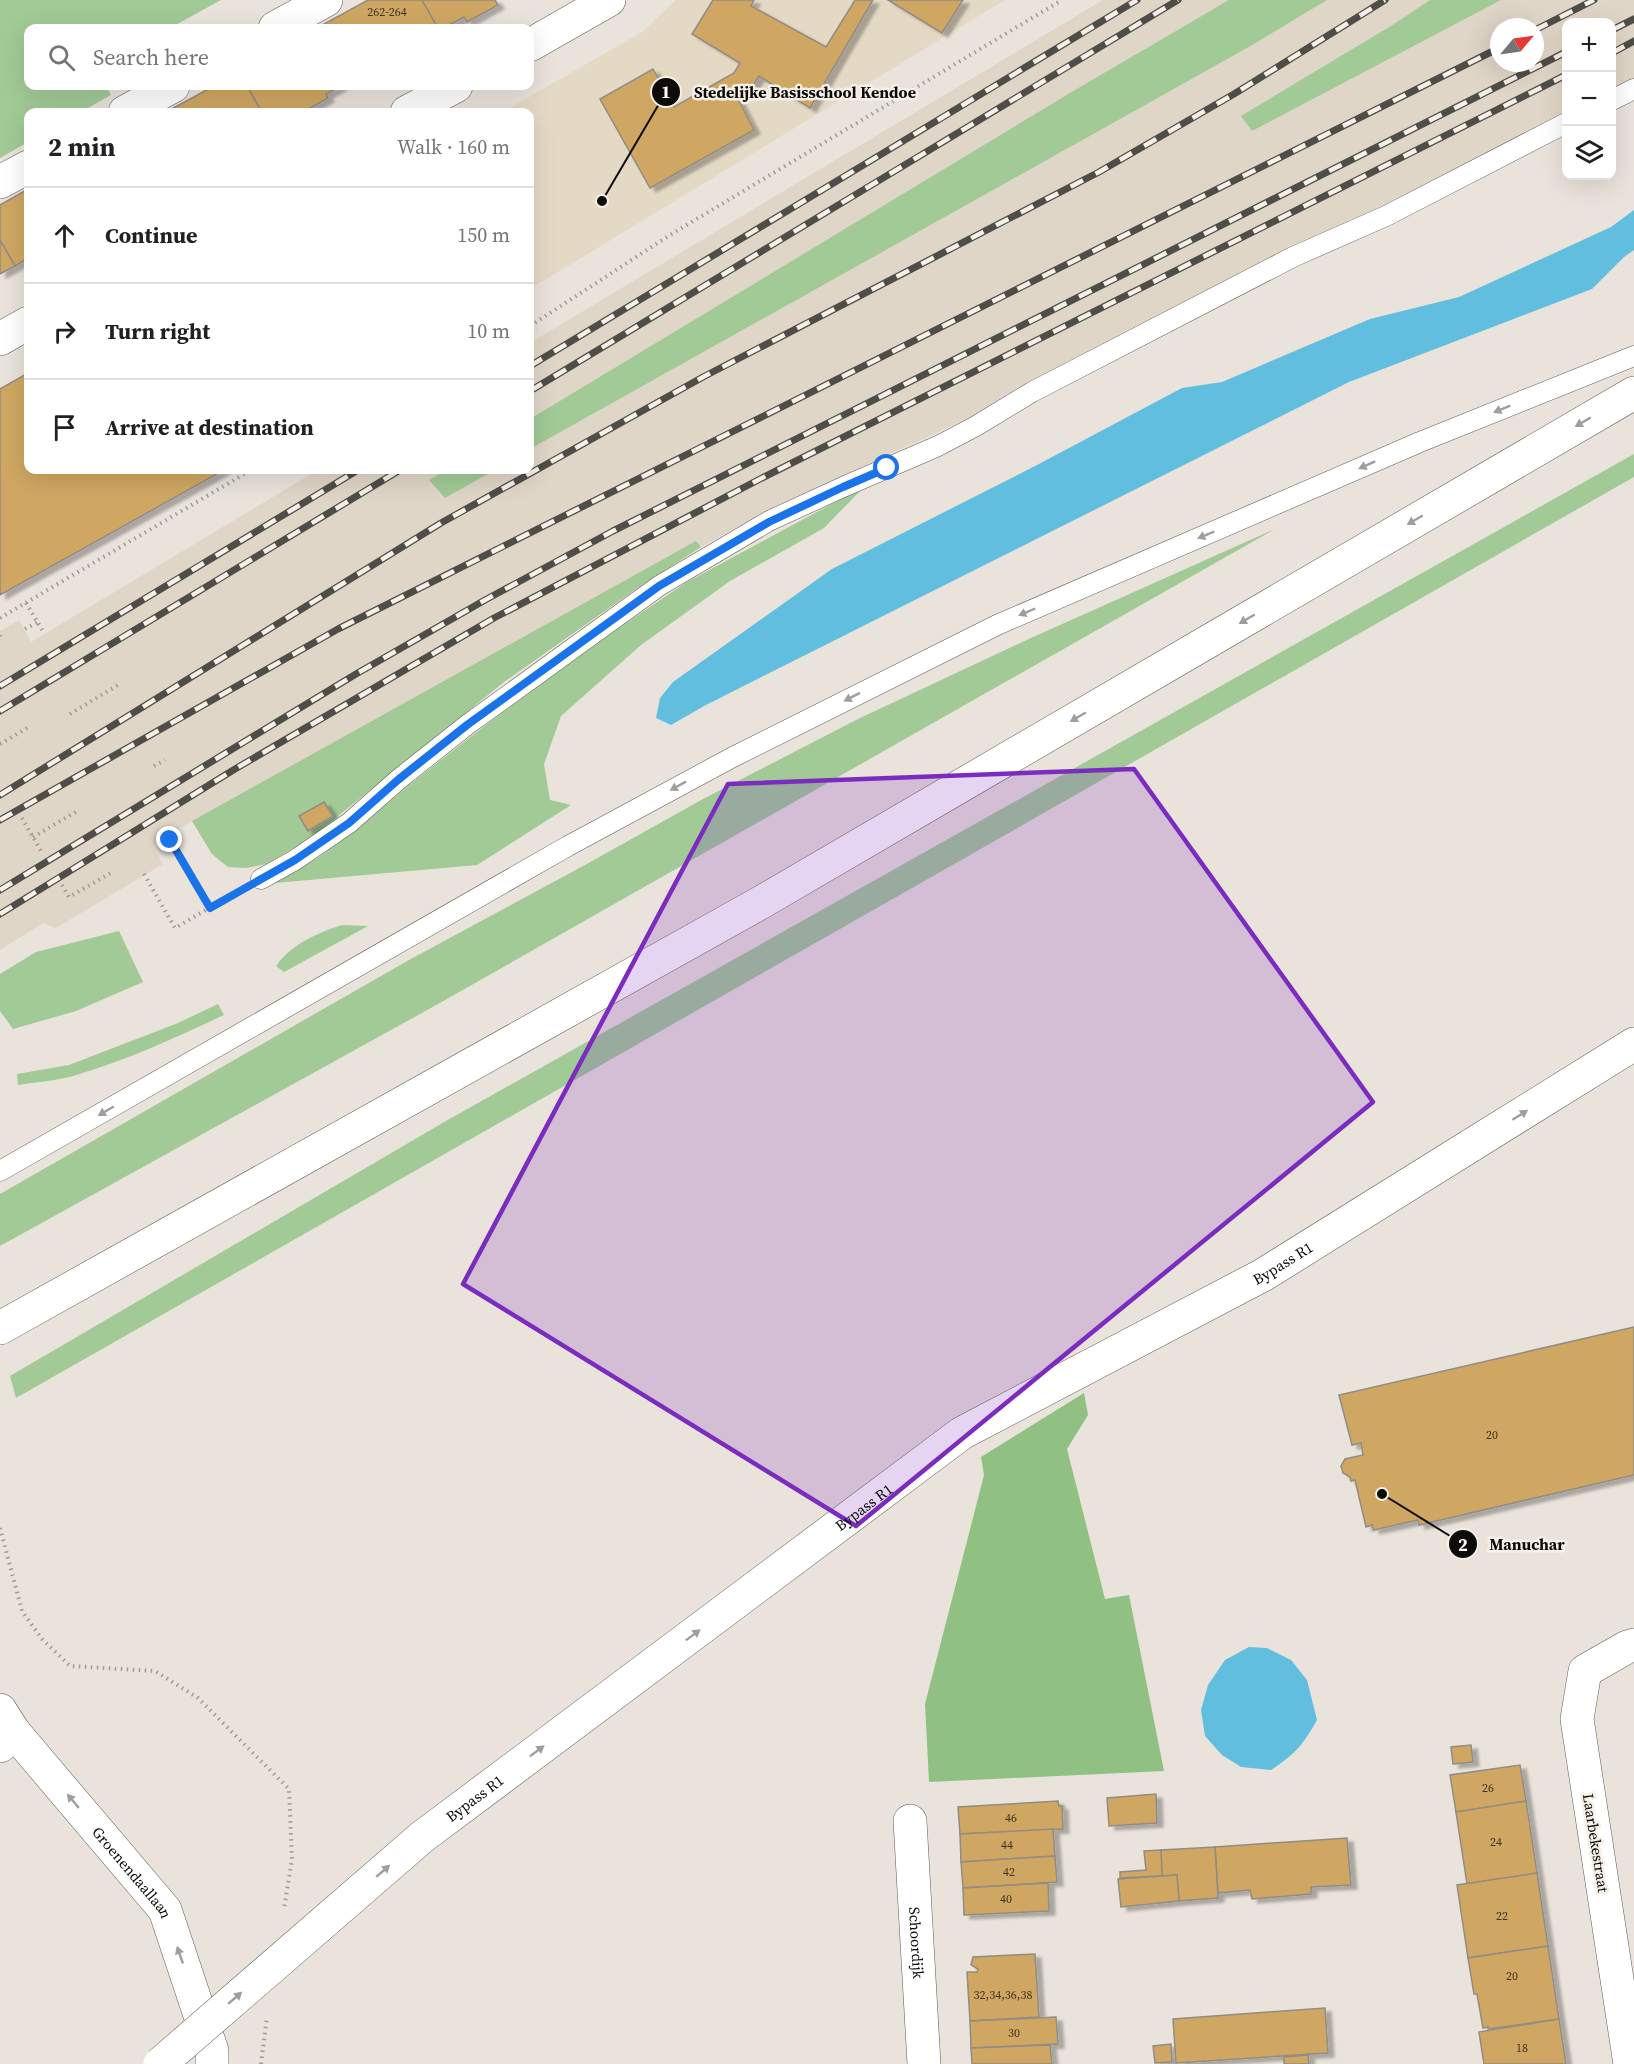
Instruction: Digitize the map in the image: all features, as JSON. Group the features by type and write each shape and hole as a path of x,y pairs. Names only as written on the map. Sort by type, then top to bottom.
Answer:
{"main road":[{"path":"282,24 326,0"},
{"path":"534,43 609,0"},
{"path":"132,108 166,90"},
{"path":"415,108 448,90"},
{"path":"0,183 24,168"},
{"path":"0,339 24,325"},
{"path":"0,1328 760,903 1634,393"},
{"name":"Bypass R1","path":"159,2064 422,1837 962,1433 1263,1275 1634,1044"},
{"name":"Laarbekestraat","path":"1630,2064 1577,1719 1585,1671 1631,1646"},
{"name":"Groenendaallaan","path":"5,1729 165,1910 212,2051 212,2064"},
{"name":"Schoordijk","path":"910,1821 924,2064"}],"lane":[{"path":"1616,98 1634,89"},
{"path":"261,879 295,860 349,823 399,779 467,725 659,586 769,522 938,446 1032,392 1293,257 1386,216 1562,125"},
{"path":"0,1171 568,846 733,757 997,625 1420,442 1634,356"}],"path":[{"path":"534,323 670,235 1062,0"},
{"path":"0,618 244,474"},
{"path":"27,603 44,633"},
{"path":"25,629 38,622"},
{"path":"70,714 118,685"},
{"path":"0,744 29,727"},
{"path":"154,766 165,760"},
{"path":"33,837 79,810"},
{"path":"22,818 41,851"},
{"path":"170,840 210,908"},
{"path":"62,885 69,897 114,871"},
{"path":"144,874 175,928 261,879"},
{"path":"0,1528 22,1611 42,1639 70,1666 155,1671 198,1698 289,1789 291,1859 283,1915"},
{"path":"261,2064 267,2016"}],"highlighted area":[{"path":"1134,769 1373,1102 856,1526 463,1284 728,784"}],"shaded area":[{"path":"676,0 1005,0 534,287 534,108 510,108 642,32"},
{"path":"1103,0 1634,0 1634,78 1616,88 1616,18 1562,18 1562,115 975,415 768,510 701,547 636,589 504,682 312,837 266,864 246,868 228,867 212,854 192,821 152,846 163,864 56,928 43,923 0,950 0,631 19,620 31,642 311,474 534,474 534,341"}],"green space":[{"path":"0,0 221,0 177,24 24,24 24,90 108,90 111,95 88,108 24,108 24,144 0,158"},
{"path":"1229,0 1327,0 1254,44 534,447 534,417 1075,90"},
{"path":"1430,0 1501,0 1252,131 1241,116 1391,26"},
{"path":"1634,454 1634,477 16,1398 10,1376 446,1121"},
{"path":"440,474 488,474 445,498 429,480"},
{"path":"865,486 824,528 730,581 641,645 561,716 544,764 550,800 571,805 477,865 275,883 319,857 360,827 409,785 559,668 687,582"},
{"path":"1275,529 438,1004 0,1246 0,1194 409,960 703,799 858,719 1031,638"},
{"path":"696,541 701,547 636,589 504,682 312,837 266,864 246,868 228,867 212,854 192,821"},
{"path":"342,925 368,926 284,972 276,966 282,958 306,940"},
{"path":"119,931 143,982 76,1011 13,1029 0,1011 0,974 36,952"},
{"path":"218,1004 224,1015 131,1056 73,1076 18,1085 17,1074 69,1065 178,1023"},
{"path":"1084,1393 1088,1415 1067,1449 1105,1599 1129,1595 1164,1771 929,1782 925,1704 984,1475 981,1457"}],"water":[{"path":"1634,210 1634,250 1592,289 1349,382 704,706 671,725 656,718 660,698 673,682 832,569 1182,388 1222,382 1370,319 1459,297 1611,227"},
{"path":"1249,1647 1267,1648 1291,1660 1307,1680 1317,1720 1298,1748 1271,1770 1241,1767 1222,1755 1205,1736 1201,1710 1208,1685 1225,1660"}],"building":[{"path":"368,0 422,0 436,24 324,24"},
{"path":"422,0 495,0 498,5 467,22 464,17 451,24 436,24"},
{"path":"713,0 754,0 751,6 826,47 855,0 873,0 810,108 759,76 749,91 737,97 754,130 650,188 600,99 653,69 674,107 734,73 740,63 692,34"},
{"path":"888,0 963,0 942,33"},
{"path":"207,90 249,90 260,108 173,108"},
{"path":"249,90 334,90 326,94 328,98 310,108 260,108"},
{"path":"24,191 24,260 15,266 0,240 0,205"},
{"path":"0,240 15,266 0,274"},
{"path":"24,375 24,474 217,474 0,595 0,389"},
{"path":"324,802 333,816 308,831 299,816"},
{"path":"1634,1327 1634,1475 1419,1525 1418,1520 1374,1530 1372,1525 1366,1527 1355,1480 1351,1481 1350,1477 1343,1473 1341,1466 1345,1459 1363,1455 1361,1443 1352,1445 1339,1395"},
{"path":"1471,1745 1473,1762 1453,1764 1451,1747"},
{"path":"1520,1765 1526,1801 1456,1812 1450,1775"},
{"path":"1156,1794 1157,1823 1109,1826 1107,1798"},
{"path":"1058,1801 1059,1806 1062,1806 1063,1829 960,1834 958,1807"},
{"path":"1526,1801 1537,1873 1467,1884 1456,1812"},
{"path":"1053,1829 1055,1856 961,1862 960,1834"},
{"path":"1347,1838 1351,1885 1311,1887 1311,1894 1252,1899 1250,1890 1218,1893 1215,1847"},
{"path":"1215,1847 1218,1898 1179,1901 1177,1875 1162,1876 1161,1850"},
{"path":"1161,1850 1162,1876 1120,1878 1120,1872 1146,1870 1144,1851"},
{"path":"1055,1856 1057,1882 963,1888 961,1862"},
{"path":"1537,1873 1548,1946 1468,1958 1457,1885"},
{"path":"1177,1875 1179,1901 1121,1907 1118,1879"},
{"path":"1048,1883 1049,1911 964,1915 963,1888"},
{"path":"1548,1946 1559,2019 1483,2028 1468,1958"},
{"path":"1035,1954 1039,2017 970,2021 967,1972 977,1972 978,1969 971,1965 973,1957"},
{"path":"1325,2008 1328,2053 1176,2063 1173,2019"},
{"path":"1056,2017 1058,2044 971,2048 970,2021"},
{"path":"1559,2019 1566,2064 1484,2064 1479,2032"},
{"path":"1171,2044 1172,2062 1155,2063 1153,2046"},
{"path":"1050,2045 1052,2064 972,2064 971,2048"},
{"path":"1308,2055 1309,2064 1284,2064 1284,2057"}],"railway":[{"path":"534,364 1137,0"},
{"path":"534,389 1178,0"},
{"path":"534,471 703,377 1099,172 1234,94 1385,0"},
{"path":"1544,25 1594,0"},
{"path":"1616,28 1634,19"},
{"path":"1616,51 1634,41"},
{"path":"0,820 338,629 1490,53"},
{"path":"0,890 356,674 485,600 613,531 1562,54"},
{"path":"0,914 235,769 494,618 760,479 1562,77"},
{"path":"0,686 351,474"},
{"path":"0,711 393,474"},
{"path":"0,795 441,523 529,474"}],"place":[{"name":"Stedelijke Basisschool Kendoe","path":"602,201"},
{"name":"Manuchar","path":"1382,1494"}],"route":[{"path":"170,840 210,908 295,860 349,823 399,779 467,725 659,586 769,522 887,468"}]}
